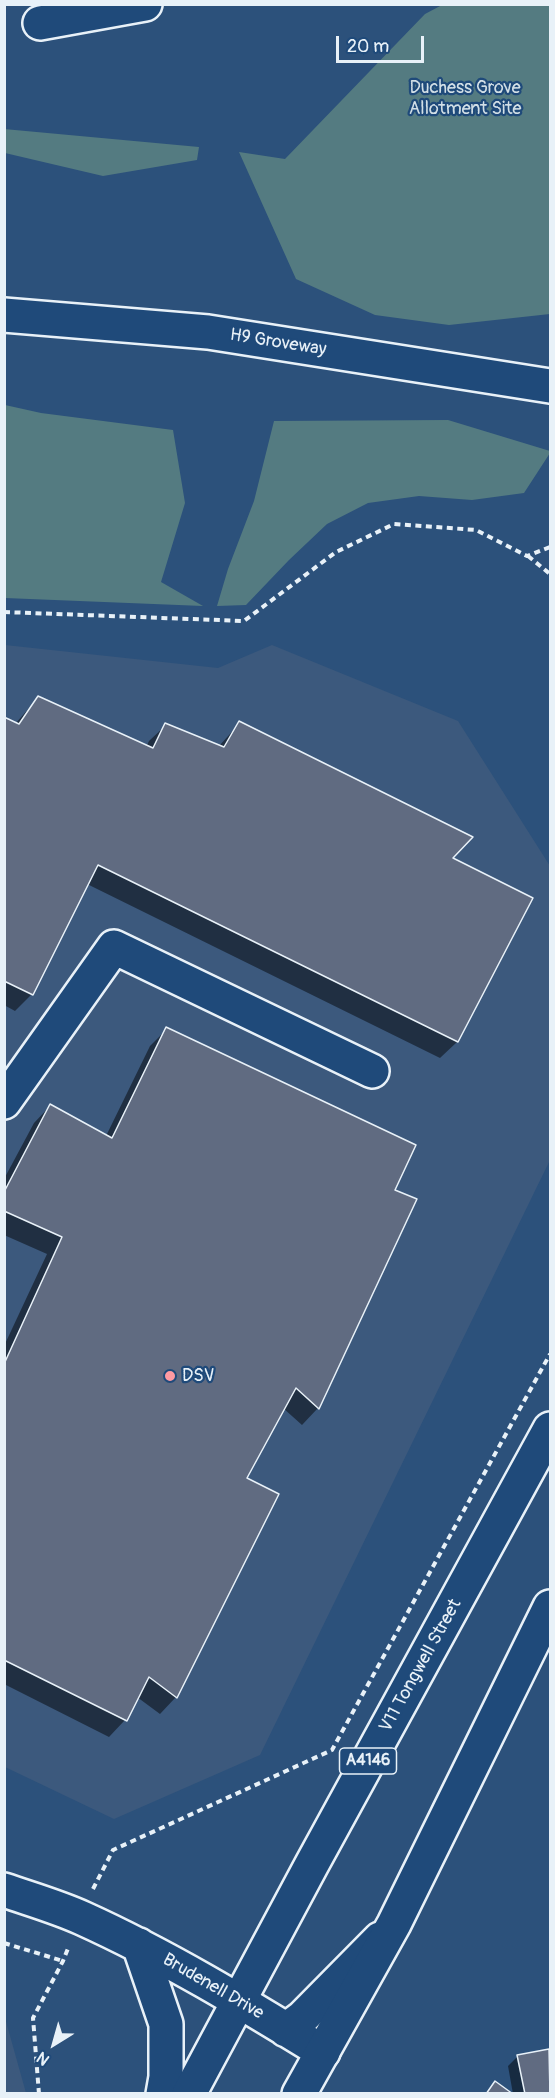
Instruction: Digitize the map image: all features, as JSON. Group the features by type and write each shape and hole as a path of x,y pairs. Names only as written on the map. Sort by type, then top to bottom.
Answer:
{"main road":[{"path":"40,23 109,8 145,4"},
{"name":"H9 Groveway","path":"4,315 208,332 550,386"},
{"path":"4,1102 114,947 372,1071"},
{"name":"V11 Tongwell Street","path":"189,2094 550,1429"},
{"path":"299,2094 394,1924 550,1607"},
{"name":"Brudenell Drive","path":"4,1890 80,1917 139,1945 239,2001 322,2052"},
{"path":"286,2030 302,2018 394,1924"},
{"name":"Brudenell Drive","path":"139,1945 166,2024 166,2077 163,2094"}],"path":[{"path":"4,612 244,621 336,552 394,524 476,530 527,556 550,574"},
{"path":"527,556 550,547"},
{"path":"39,2094 33,2018 63,1961 80,1917 113,1850 332,1750 550,1353"},
{"path":"4,1943 63,1961"}],"shaded area":[{"path":"5,645 218,668 272,645 458,721 550,866 550,1160 260,1755 114,1819 5,1767"},
{"path":"5,2018 26,2093 5,2093"}],"green space":[{"name":"Duchess Grove Allotment Site","path":"442,5 550,5 550,314 449,325 375,315 296,279 239,152 285,159 425,14"},
{"path":"4,129 199,147 197,160 103,176 5,153"},
{"path":"5,405 41,413 173,430 185,503 161,582 203,606 5,598"},
{"path":"448,420 550,451 550,453 524,493 472,500 419,496 368,503 327,524 246,605 217,606 228,569 254,501 274,421"}],"building":[{"path":"38,696 153,748 165,723 224,747 239,721 473,837 453,858 533,898 458,1042 98,865 33,995 4,981 4,717 19,724"},
{"name":"DSV","path":"166,1027 416,1145 395,1190 417,1199 319,1409 296,1388 247,1478 279,1494 177,1698 149,1677 127,1721 4,1660 4,1364 62,1237 4,1211 4,1192 50,1104 112,1138"},
{"path":"549,2049 550,2094 525,2094 517,2055"},
{"path":"495,2081 513,2094 486,2094"}],"place":[{"name":"DSV","path":"170,1376"}]}
